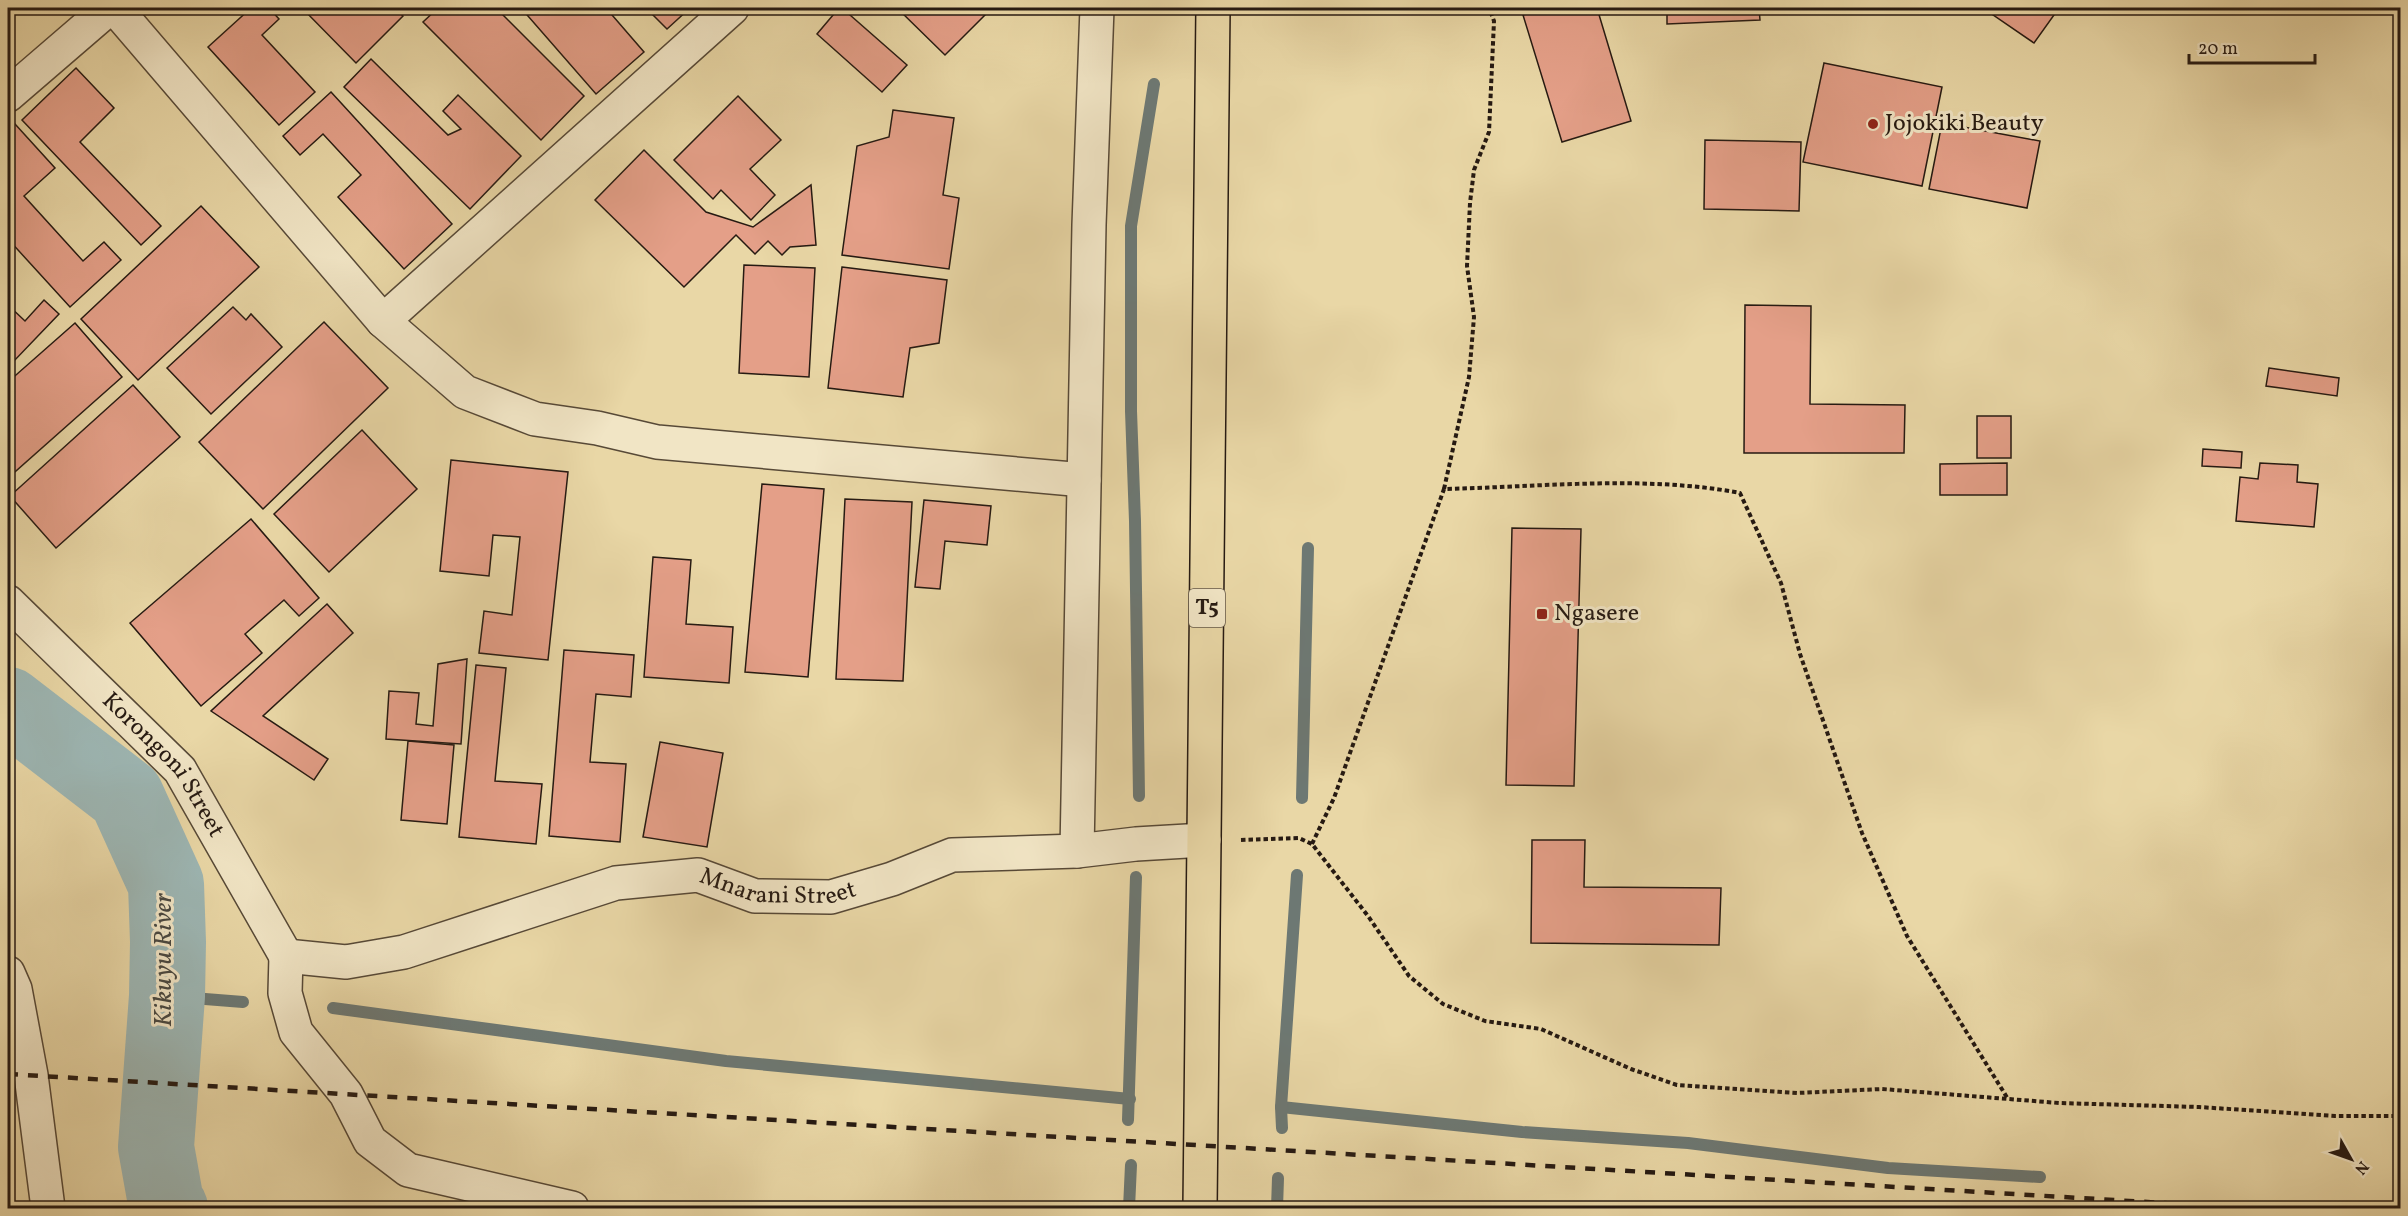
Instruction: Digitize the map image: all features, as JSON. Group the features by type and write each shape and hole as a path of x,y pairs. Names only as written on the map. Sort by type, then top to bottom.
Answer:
{"highway":[{"name":"T5","path":"1200,1209 1214,8"}],"street":[{"path":"8,95 109,8"},
{"path":"116,8 383,321 465,392 535,419 597,428 657,442 1084,480"},
{"path":"383,321 732,8"},
{"path":"1077,851 1089,214 1097,8"},
{"name":"Korongoni Street","path":"8,602 180,770 286,956"},
{"name":"Mnarani Street","path":"286,956 346,962 404,952 616,883 698,875 755,896 831,897 892,879 952,855 1077,851 1136,844 1204,840"},
{"path":"286,956 285,993 296,1032 346,1094 370,1141 408,1170 572,1209"},
{"path":"8,973 15,989 31,1075 48,1209"}],"path":[{"path":"1312,844 1334,798 1444,489 1469,377 1474,317 1467,266 1474,170 1489,132 1494,21 1489,8"},
{"path":"1444,489 1619,484 1688,485 1740,493 1781,583 1800,654 1862,833 1907,936 2008,1099"},
{"path":"1204,840 1299,838 1312,844 1368,916 1409,976 1443,1004 1485,1021 1542,1029 1631,1069 1677,1085 1797,1093 1882,1089 2059,1103 2199,1107 2335,1116 2400,1116"}],"building":[{"path":"251,8 269,8 279,19 262,35 315,92 279,125 208,47"},
{"path":"302,8 394,8 403,16 356,63"},
{"path":"438,8 496,8 584,96 541,140 423,22"},
{"path":"521,8 606,8 644,52 596,94"},
{"path":"646,8 690,8 667,29"},
{"path":"839,8 842,8 907,65 882,92 817,34"},
{"path":"897,8 992,8 945,55"},
{"path":"1546,8 1597,8 1631,121 1562,142 1523,15"},
{"path":"1667,8 1759,8 1760,20 1667,24"},
{"path":"1983,8 2059,8 2034,43"},
{"path":"371,59 448,135 461,129 443,111 458,95 521,156 470,209 344,87"},
{"name":"Jojokiki Beauty","path":"1824,63 1942,87 1922,186 1803,162"},
{"path":"76,68 114,108 80,142 161,226 141,245 22,120"},
{"path":"331,92 452,224 404,269 338,197 361,175 323,134 300,155 283,136"},
{"path":"738,96 781,140 750,169 775,195 751,220 721,190 713,199 674,160"},
{"path":"893,110 954,118 943,195 959,198 949,269 842,255 857,146 889,137"},
{"path":"1942,123 2040,141 2027,208 1929,189"},
{"path":"15,124 55,168 24,196 83,261 104,242 121,260 70,307 8,239 8,131"},
{"path":"1705,140 1801,142 1799,211 1704,209"},
{"path":"644,150 706,212 753,227 811,185 816,245 790,247 782,255 768,241 755,254 736,235 684,287 595,200"},
{"path":"201,206 259,267 138,380 81,319"},
{"path":"744,265 815,268 809,377 739,373"},
{"path":"842,267 947,280 939,343 910,348 903,397 828,388"},
{"path":"44,300 59,314 14,361 8,354 8,305 25,321"},
{"path":"1745,305 1811,306 1810,404 1905,405 1904,453 1744,453"},
{"path":"233,307 246,320 251,314 282,347 211,414 167,368"},
{"path":"324,322 388,388 263,509 199,442"},
{"path":"75,323 122,377 8,478 8,382"},
{"path":"2269,368 2339,378 2337,396 2266,386"},
{"path":"133,385 180,437 56,548 10,496"},
{"path":"1977,416 2011,416 2011,458 1977,458"},
{"path":"362,430 417,489 329,572 274,514"},
{"path":"2203,449 2242,452 2241,468 2202,466"},
{"path":"451,460 568,472 548,660 479,653 484,611 512,615 520,537 493,535 489,576 440,571"},
{"path":"2007,463 2007,495 1940,495 1940,464"},
{"path":"2260,463 2298,465 2297,482 2318,484 2314,527 2236,521 2240,477 2258,479"},
{"path":"762,484 824,489 808,677 745,672"},
{"path":"845,499 912,502 903,681 836,679"},
{"path":"924,500 991,506 987,545 945,541 940,589 915,587"},
{"path":"251,519 319,598 299,616 284,600 245,634 262,653 201,706 130,623"},
{"path":"1512,528 1581,529 1574,786 1506,785"},
{"path":"653,557 691,560 686,624 733,627 729,683 644,677"},
{"path":"327,604 353,633 263,716 328,759 314,780 211,711"},
{"path":"564,650 634,655 631,697 596,694 590,762 626,764 620,842 549,836"},
{"path":"467,659 461,744 386,739 389,691 419,693 416,724 433,726 438,664"},
{"path":"476,665 506,668 495,781 542,784 536,844 459,837"},
{"path":"408,741 454,745 447,824 401,820"},
{"path":"660,742 723,753 707,847 643,837"},
{"path":"1532,840 1585,840 1584,887 1721,888 1719,945 1531,943"}],"waterway":[{"path":"1139,796 1131,411 1131,226 1154,84"},
{"path":"1302,798 1308,548"},
{"name":"Kikuyu River","path":"8,705 126,796 166,884 167,996 156,1147 166,1203 170,1208"},
{"path":"1282,1128 1281,1107 1297,875"},
{"path":"1128,1120 1136,877"},
{"path":"167,996 243,1002"},
{"path":"333,1008 726,1061 1130,1099"},
{"path":"1281,1107 1522,1132 1688,1143 1888,1168 2040,1177"},
{"path":"1129,1208 1131,1165"},
{"path":"1277,1208 1278,1178"}],"railway":[{"path":"8,1074 2247,1208"}],"place":[{"name":"Jojokiki Beauty","path":"1873,124"},
{"name":"Ngasere","path":"1542,614"}]}
